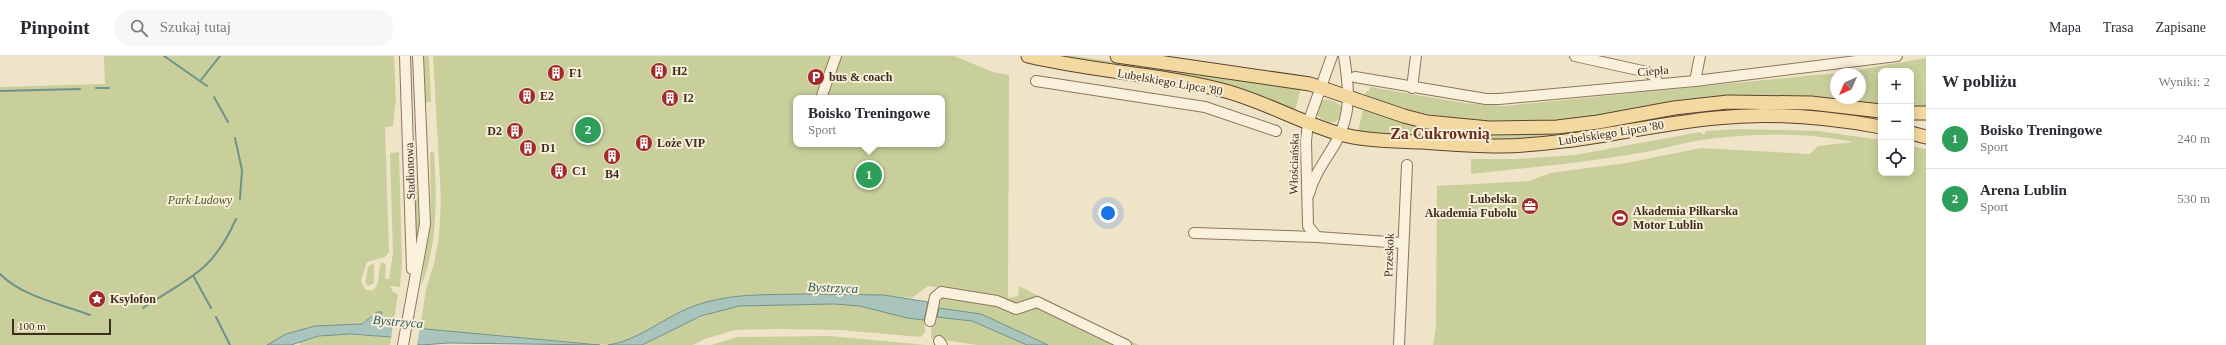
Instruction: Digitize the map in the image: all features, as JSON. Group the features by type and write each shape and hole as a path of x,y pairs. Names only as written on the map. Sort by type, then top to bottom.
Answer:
{"main road":[{"name":"Lubelskiego Lipca '80","path":"1028,56 1063,64 1229,92 1308,124 1340,134 1392,141 1500,146 1571,141 1685,121 1754,115 1824,119 1878,127"},
{"name":"Lubelskiego Lipca '80","path":"1117,56 1256,75 1320,87 1349,98 1427,122 1489,128 1557,127 1598,122 1674,108 1740,101 1811,103 1878,111"},
{"path":"1914,113 1926,113"},
{"path":"1914,134 1926,137"}],"street":[{"name":"Stadionowa","path":"405,56 413,285"},
{"name":"Stadionowa","path":"403,345 425,224 418,56"},
{"path":"822,95 836,56"},
{"path":"1320,87 1332,56"},
{"path":"1344,56 1349,98"},
{"path":"1412,88 1416,56"},
{"path":"1575,56 1647,72 1654,76 1659,84"},
{"path":"1695,81 1700,56"},
{"name":"Ciepła","path":"1355,77 1412,88 1486,99 1499,99 1695,81 1897,56"},
{"path":"1036,81 1205,107 1276,131"},
{"name":"Włościańska","path":"1317,237 1308,226 1305,152 1308,124 1320,87"},
{"name":"Włościańska","path":"1307,204 1315,177 1340,134 1349,98"},
{"name":"Przeskok","path":"1399,345 1402,243 1407,165"},
{"path":"1194,233 1317,237 1402,243"},
{"path":"930,321 935,297 941,292 997,301 1016,309 1037,302 1126,345"}],"green space":[{"name":"Park Ludowy","path":"104,56 394,56 396,104 393,126 385,127 389,252 385,257 367,262 361,281 365,289 374,289 377,286 380,265 382,262 386,265 385,279 389,279 393,253 390,153 399,152 402,264 400,287 390,286 393,292 398,294 393,326 384,324 381,319 382,312 377,312 361,324 315,326 286,334 267,345 0,345 0,87 105,84"},
{"path":"421,56 429,56 431,102 424,103"},
{"path":"433,56 954,56 993,72 1009,75 1008,298 1018,296 1019,286 1139,345 1048,345 981,314 939,308 942,288 928,286 912,298 884,295 804,294 731,297 660,324 628,340 608,345 420,329 426,289 434,264 439,236 441,200"},
{"path":"1051,56 1075,56 1301,89 1295,110"},
{"path":"1926,58 1926,107 1914,107 1914,68 1878,68 1878,105 1866,103 1866,68"},
{"path":"1830,74 1830,100 1772,96 1728,96 1684,101 1576,120 1554,122 1509,123 1467,121 1427,114 1365,96 1366,91 1369,91 1370,87 1464,103 1504,106"},
{"path":"1326,99 1336,102 1342,107 1343,115 1335,122 1323,120 1318,116 1315,110 1320,101"},
{"path":"1785,106 1878,116 1878,121 1731,111 1673,117 1589,133 1502,141 1358,131 1363,110 1398,121 1432,128 1498,134 1565,130 1635,121 1705,109"},
{"name":"Akademia Piłkarska Motor Lublin","path":"1739,129 1818,131 1878,140 1878,176 1914,176 1914,147 1926,149 1926,345 1433,345 1436,326 1437,186 1529,181 1550,173 1626,163 1701,148 1810,154 1818,146 1853,142 1813,136 1772,134 1751,135 1690,142 1614,157 1471,174 1471,159 1516,159 1575,155 1700,132 1704,135 1706,131"},
{"path":"415,152 419,223 417,249 413,153"},
{"path":"430,152 434,152 436,187 435,221 431,254 421,287 431,212"},
{"path":"374,263 374,283 368,286 365,283 368,267"},
{"path":"756,304 820,304 867,307 924,320 925,332 921,337 840,330 735,330 705,339 693,345 642,345 697,318 725,309"},
{"path":"937,317 972,321 1027,345 977,345 931,338 932,323 936,323"},
{"path":"331,334 391,337 390,345 300,345 300,342"},
{"path":"830,336 926,345 711,345 737,337"}],"water":[{"path":"750,295 884,295 928,302 924,320 907,318 860,306 834,304 739,306 701,316 642,345 608,345 631,338 686,309 710,301"},
{"path":"939,308 981,314 1048,345 1027,345 972,321 937,317"},
{"path":"377,312 382,312 381,319 384,324 393,326 600,345 449,343 421,345 391,337 350,334 319,336 291,345 267,345 286,334 315,326 362,324"}],"pier":[{"path":"393,324 420,327 417,345 391,339"}],"waterway":[{"path":"164,56 207,86"},
{"path":"201,80 220,56"},
{"path":"96,88 109,88"},
{"path":"0,91 80,89"},
{"path":"214,97 228,122"},
{"path":"235,138 242,170 240,199"},
{"path":"143,308 198,272 208,263 227,237 236,219"},
{"path":"0,274 20,289 43,299 90,315"},
{"path":"194,277 211,308"},
{"path":"216,317 230,345"}],"place":[{"name":"H2","path":"659,71"},
{"name":"F1","path":"556,73"},
{"name":"bus & coach","path":"816,77"},
{"name":"E2","path":"527,96"},
{"name":"I2","path":"670,98"},
{"name":"Arena Lublin","path":"588,130"},
{"name":"D2","path":"515,131"},
{"name":"Loże VIP","path":"644,143"},
{"name":"D1","path":"528,148"},
{"name":"B4","path":"612,156"},
{"name":"C1","path":"559,171"},
{"name":"Boisko Treningowe","path":"869,175"},
{"name":"Lubelska Akademia Fubolu","path":"1530,206"},
{"name":"Akademia Piłkarska Motor Lublin","path":"1620,218"},
{"name":"Ksylofon","path":"97,299"}],"district":[{"name":"Za Cukrownią","path":"1440,133"}],"water label":[{"name":"Bystrzyca","path":"833,287"},
{"name":"Bystrzyca","path":"398,321"}]}
